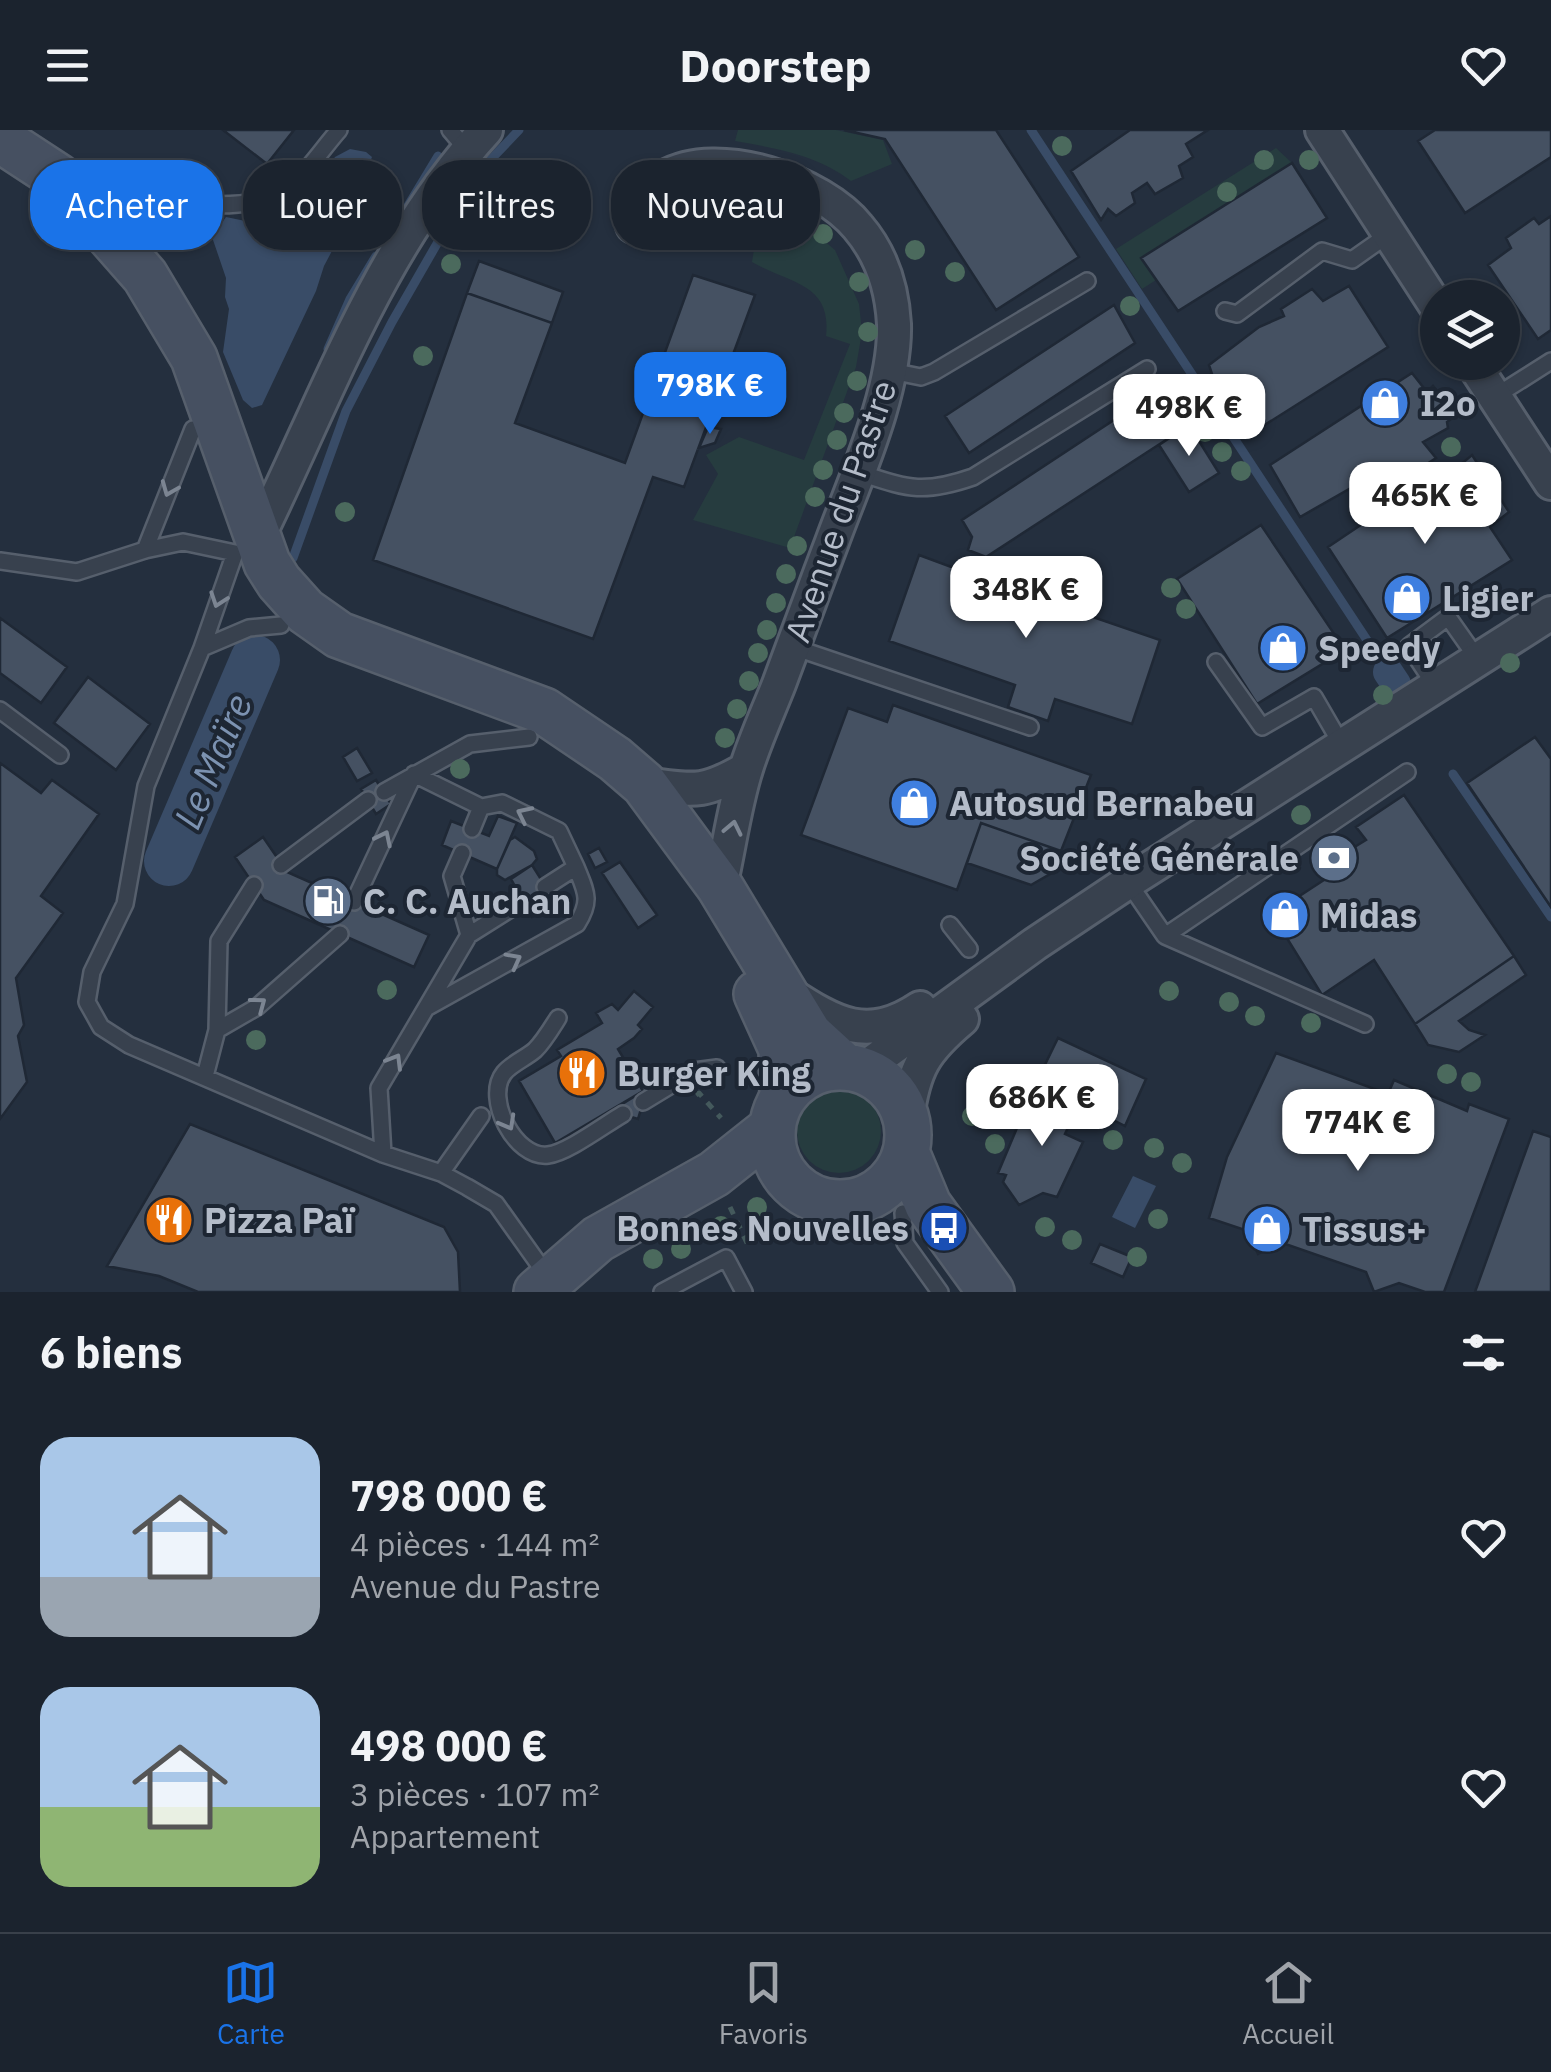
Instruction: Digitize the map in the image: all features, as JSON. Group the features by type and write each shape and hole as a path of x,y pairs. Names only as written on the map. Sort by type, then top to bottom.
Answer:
{"street":[{"path":"1322,130 1420,281"},
{"path":"246,546 391,257 468,137"},
{"path":"0,138 33,160"},
{"path":"0,168 30,188 112,273 173,377 246,546 305,611 339,635 544,711 590,740 644,784 720,887 809,1034 853,1068 892,1091 901,1174 959,1292"},
{"name":"Avenue du Pastre","path":"720,887 746,769 891,371 894,325 888,275 858,226 820,195"},
{"path":"122,250 145,276 194,358 246,546 252,587 294,637 334,662 509,726 598,779 640,819 671,857 760,998 782,1049 778,1162 798,1188"},
{"path":"1483,380 1551,484"},
{"path":"555,1288 598,1239 714,1174 778,1113 810,1074 853,1068 1128,882 1551,613"},
{"path":"644,784 701,790 716,787 746,769"},
{"path":"780,988 841,1024 890,1026 981,965 1035,944"},
{"path":"999,1289 901,1174 912,1082 922,1058 937,1040 1000,989 1035,944"},
{"path":"555,1288 613,1260 724,1195 748,1189 798,1188 832,1202 901,1174"}],"lane":[{"path":"223,203 254,204 292,185 339,130"},
{"path":"1225,311 1237,314 1322,251 1352,260 1389,234"},
{"path":"891,371 921,377 934,372 1087,281"},
{"path":"1494,397 1551,360"},
{"path":"857,472 909,490 943,488 973,478 1147,368"},
{"path":"145,550 193,429"},
{"path":"0,561 77,572 183,542 246,546 146,786 125,904 92,972 87,1002 101,1027 129,1045 383,1154 441,1172 496,1204 555,1288"},
{"path":"1437,688 1409,646 1448,618 1479,661"},
{"path":"202,648 249,628 281,625"},
{"path":"793,647 1030,728"},
{"path":"1216,662 1262,727 1314,698 1343,747"},
{"path":"0,710 60,754"},
{"path":"384,792 470,744 530,737"},
{"path":"1165,936 1407,772"},
{"path":"414,774 482,807 502,803 558,831 585,889 588,907 577,924 428,1006"},
{"path":"354,902 414,774"},
{"path":"282,865 368,800"},
{"path":"472,830 482,807"},
{"path":"462,854 452,876 468,935"},
{"path":"546,887 576,867"},
{"path":"1128,882 1165,936 1365,1024"},
{"path":"205,1076 217,1030 219,942 254,885"},
{"path":"383,1154 380,1088 468,935 523,901"},
{"path":"950,925 969,948"},
{"path":"217,1030 257,1008 340,934"},
{"path":"558,1018 538,1048 504,1073 496,1090 498,1105 518,1142 535,1154 551,1155 622,1114"},
{"path":"643,1102 694,1072 717,1068"},
{"path":"441,1172 481,1116"},
{"path":"901,1174 905,1243 940,1292"},
{"path":"662,1292 726,1258 744,1292"}],"path":[{"path":"683,1101 700,1093 720,1118"},
{"path":"724,1195 748,1245"}],"green space":[{"path":"738,130 836,130 883,140 892,164 851,181 820,164 820,160 735,141"},
{"path":"1276,148 1292,163 1141,258 1156,280 1142,289 1116,249"},
{"path":"820,237 835,250 859,304 862,332 856,367 790,548 693,520 718,474 706,455 739,437 804,460 850,344 826,336 822,305 806,287 752,262 754,250 820,250"},
{"path":"839,1089 862,1096 874,1108 881,1131 874,1154 862,1166 839,1173 816,1166 804,1154 797,1131 804,1108 816,1096"}],"water":[{"path":"350,149 372,157 333,160"},
{"path":"226,217 243,221 243,250 332,250 262,405 252,408 243,400 223,352 229,309 226,278 216,250 223,250"},
{"path":"1133,1176 1156,1186 1135,1228 1112,1217"}],"building":[{"path":"223,130 294,130 270,160 262,160"},
{"path":"844,130 996,130 1079,257 996,310 885,139"},
{"path":"1130,130 1208,130 1186,144 1193,157 1179,166 1183,178 1155,194 1147,183 1132,193 1135,203 1116,216 1108,209 1101,220 1071,171"},
{"path":"1435,130 1551,130 1551,157 1465,213 1418,141"},
{"path":"1292,163 1327,218 1178,311 1141,258"},
{"path":"1551,216 1551,330 1538,339 1520,312 1520,280 1498,280 1488,265 1511,248 1506,238 1534,218 1539,224"},
{"path":"479,261 563,292 552,323 467,293"},
{"path":"693,275 755,295 684,487 653,477 593,639 373,560 467,293 552,323 515,423 625,463"},
{"path":"1349,286 1388,347 1252,433 1244,434 1229,407 1221,407 1202,379 1212,374 1209,365 1259,327 1284,316 1281,309 1312,289 1323,301"},
{"path":"1114,305 1135,343 969,453 945,416"},
{"path":"1412,373 1427,392 1433,386 1455,416 1447,422 1448,428 1423,442 1436,458 1398,483 1386,468 1300,517 1270,465"},
{"path":"1164,387 1189,425 986,557 968,550 972,537 962,520"},
{"path":"1189,425 1219,473 1189,492 1159,445"},
{"path":"708,427 721,429 715,443 699,448"},
{"path":"1472,455 1509,512 1490,527 1512,560 1387,638 1328,547 1447,467 1453,471"},
{"path":"1261,525 1345,650 1257,704 1177,579"},
{"path":"919,555 1043,601 1050,578 1091,592 1084,614 1160,640 1132,724 1055,699 1048,721 1008,707 1015,685 889,641"},
{"path":"0,618 67,667 41,703 0,673"},
{"path":"88,677 150,724 116,770 54,723"},
{"path":"893,705 1091,775 1061,851 981,823 957,890 801,835 848,708 887,722"},
{"path":"1535,737 1551,759 1551,907 1467,783"},
{"path":"357,748 372,773 357,781 343,757"},
{"path":"0,763 41,793 52,780 99,814 41,896 63,913 16,978 24,1025 18,1036 27,1082 0,1119"},
{"path":"376,780 391,804 376,814 361,789"},
{"path":"1404,795 1514,956 1415,1024 1374,960 1322,995 1272,914 1324,880 1317,870 1366,840 1356,827"},
{"path":"498,816 517,823 497,869 442,845 451,821 489,836"},
{"path":"981,823 1061,851 1050,874 1031,885 967,863"},
{"path":"263,837 287,872 429,935 414,967 264,900 235,857"},
{"path":"515,837 534,851 537,859 505,880 497,875 497,869"},
{"path":"599,848 607,862 595,868 588,854"},
{"path":"620,862 657,915 638,928 602,873"},
{"path":"532,865 556,903 532,917 511,879"},
{"path":"1514,956 1526,975 1459,1021 1469,1030 1485,1035 1459,1052 1428,1045 1415,1024"},
{"name":"Burger King","path":"634,991 653,1007 638,1025 642,1029 618,1049 643,1091 555,1143 519,1081 561,1056 557,1050 602,1023 596,1013 612,1004 618,1010"},
{"path":"1058,1038 1146,1079 1125,1126 1037,1081"},
{"path":"1276,1053 1388,1094 1394,1080 1467,1111 1469,1104 1509,1119 1444,1292 1425,1292 1399,1283 1374,1292 1366,1272 1280,1242 1258,1254 1248,1231 1209,1218 1227,1157"},
{"path":"627,1065 652,1072 638,1119 611,1111 643,1091"},
{"path":"1047,1086 1080,1103 1065,1134 1083,1142 1057,1197 1043,1193 1019,1205 1003,1182 1006,1175 998,1173 1022,1116 1028,1120"},
{"path":"190,1124 444,1227 458,1252 460,1292 198,1292 159,1276 107,1266"},
{"path":"1533,1131 1551,1137 1551,1292 1475,1292"},
{"path":"1100,1244 1132,1257 1123,1277 1091,1263"}],"waterway":[{"path":"293,558 346,411 392,322 477,174 519,130"},
{"path":"1031,130 1388,672"},
{"path":"406,209 438,156"},
{"path":"328,349 350,299 376,256"},
{"name":"Le Maïre","path":"169,861 255,660"},
{"path":"1388,672 1396,684"},
{"path":"1453,774 1551,917"}],"place":[{"name":"I2o","path":"1385,403"},
{"name":"Ligier","path":"1407,598"},
{"name":"Speedy","path":"1283,648"},
{"name":"Autosud Bernabeu","path":"914,803"},
{"name":"Société Générale","path":"1334,858"},
{"name":"C. C. Auchan","path":"328,901"},
{"name":"Midas","path":"1285,915"},
{"name":"Burger King","path":"582,1073"},
{"name":"Pizza Paï","path":"169,1220"},
{"name":"Bonnes Nouvelles","path":"944,1228"},
{"name":"Tissus+","path":"1267,1229"}]}
